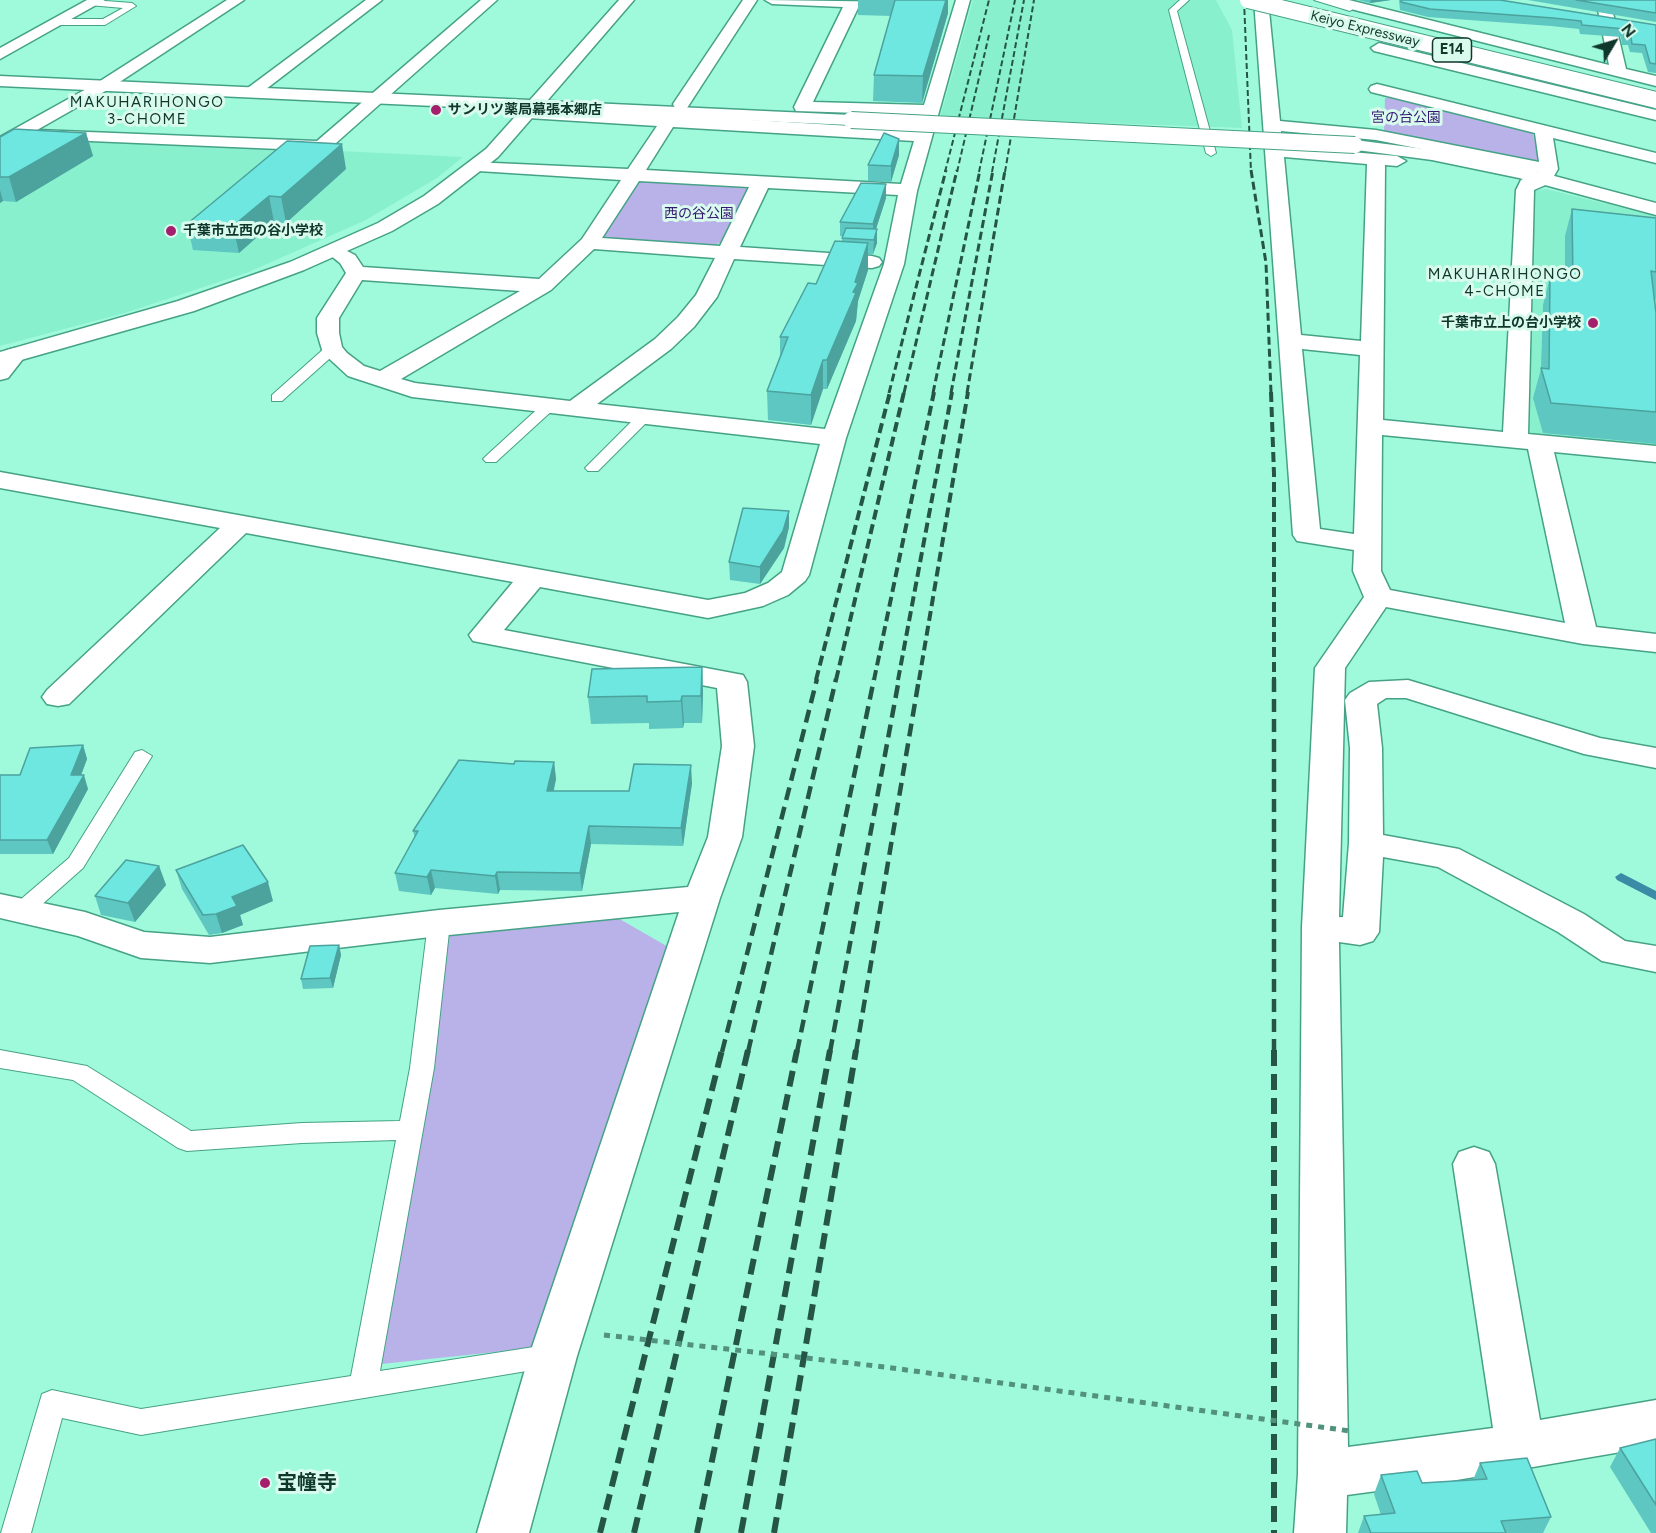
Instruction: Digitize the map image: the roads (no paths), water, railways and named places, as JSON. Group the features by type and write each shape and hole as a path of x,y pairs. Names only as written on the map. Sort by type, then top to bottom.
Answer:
{"main road":[{"path":"0,144 103,86 237,0"},
{"path":"251,93 375,0"},
{"path":"20,133 321,147 490,0"},
{"path":"0,373 8,357 186,306 335,251 385,227 431,200 478,166 627,0"},
{"path":"382,380 544,286 589,243 750,0"},
{"path":"772,0 917,5"},
{"path":"1603,0 1618,72"},
{"path":"802,107 853,1"},
{"path":"1337,1 1377,9 1656,81"},
{"path":"0,54 94,2"},
{"path":"1368,544 1307,535 1262,3 1378,44 1656,115"},
{"name":"Keiyo Expressway","path":"1262,3 1656,92"},
{"name":"Keiyo Expressway","path":"1262,3 1656,100"},
{"path":"0,480 708,609 753,600 777,589 795,575 834,438 894,264 908,191 933,110 958,4"},
{"path":"1377,9 1377,95 1543,130 1656,158"},
{"path":"1586,16 1627,23"},
{"path":"1504,23 1508,44"},
{"path":"0,81 1365,144 1432,155 1540,178 1656,209"},
{"path":"535,105 675,112 925,136"},
{"path":"675,112 802,107 933,110"},
{"path":"1272,125 1341,131 1365,144"},
{"path":"1543,130 1540,178 1525,190 1527,442 1583,635"},
{"path":"1341,131 1365,144"},
{"path":"1365,144 1373,349 1367,571 1378,597"},
{"path":"1276,151 1365,144 1540,178"},
{"path":"478,166 908,191"},
{"path":"576,408 663,344 686,322 706,297 761,182"},
{"path":"589,243 894,264"},
{"path":"335,251 348,259 356,273"},
{"path":"356,273 544,286"},
{"path":"356,273 328,318 328,333 332,349 339,358 356,371 382,380 412,390 834,438"},
{"path":"1292,341 1373,349"},
{"path":"1370,426 1656,454"},
{"path":"58,697 239,525"},
{"path":"503,1533 553,1356 702,898 725,837 738,746 732,682 484,635 533,577"},
{"path":"1378,597 1583,635 1656,643"},
{"path":"1320,1533 1323,1473 1320,927 1330,668 1378,597"},
{"path":"1320,927 1360,932 1366,843 1366,748 1361,700 1380,689 1407,689 1595,747 1656,758"},
{"path":"1366,843 1447,857 1571,923 1615,952 1656,959"},
{"path":"10,908 85,925 141,945 210,950 439,923 702,898"},
{"path":"1474,1164 1520,1445"},
{"path":"1323,1473 1451,1458 1656,1422"}],"lane":[{"path":"1185,0 1173,10 1211,153"},
{"path":"1318,0 1377,9"},
{"path":"59,22 105,22 132,6 94,2"},
{"path":"277,398 332,349"},
{"path":"491,459 550,405"},
{"path":"593,468 645,416"},
{"path":"10,908 76,863 142,756"},
{"path":"363,1386 422,1068 439,923"},
{"path":"0,1059 79,1072 187,1141 302,1133 410,1130"},
{"path":"16,1533 52,1403 141,1422 553,1356"}],"waterway":[{"path":"1621,877 1656,896"}],"railway":[{"path":"945,172 989,0"},
{"path":"979,172 1015,0"},
{"path":"992,172 1024,0"},
{"path":"1005,172 1034,0"},
{"path":"1244,0 1251,172"},
{"path":"957,172 989,35"},
{"path":"889,393 946,170"},
{"path":"904,393 957,170"},
{"path":"933,393 980,170"},
{"path":"951,393 993,170"},
{"path":"967,393 1005,170"},
{"path":"1251,170 1266,263 1271,393"},
{"path":"816,680 890,392"},
{"path":"836,680 904,392"},
{"path":"874,680 934,392"},
{"path":"898,680 952,392"},
{"path":"919,680 968,392"},
{"path":"1271,392 1274,474 1274,1533"},
{"path":"722,1052 817,679"},
{"path":"748,1052 836,679"},
{"path":"797,1052 874,679"},
{"path":"830,1052 899,679"},
{"path":"856,1052 919,679"},
{"path":"600,1533 722,1050"},
{"path":"634,1533 748,1050"},
{"path":"697,1533 797,1050"},
{"path":"741,1533 830,1050"},
{"path":"774,1533 856,1050"}],"place":[{"name":"サンリツ薬局幕張本郷店","path":"436,110"},
{"name":"千葉市立西の谷小学校","path":"171,231"},
{"name":"千葉市立上の台小学校","path":"1593,323"},
{"name":"宝幢寺","path":"265,1483"}],"district":[{"name":"MAKUHARIHONGO 3-CHOME","path":"147,112"},
{"name":"MAKUHARIHONGO 4-CHOME","path":"1505,284"}],"park label":[{"name":"宮の台公園","path":"1406,118"},
{"name":"西の谷公園","path":"699,214"}]}
